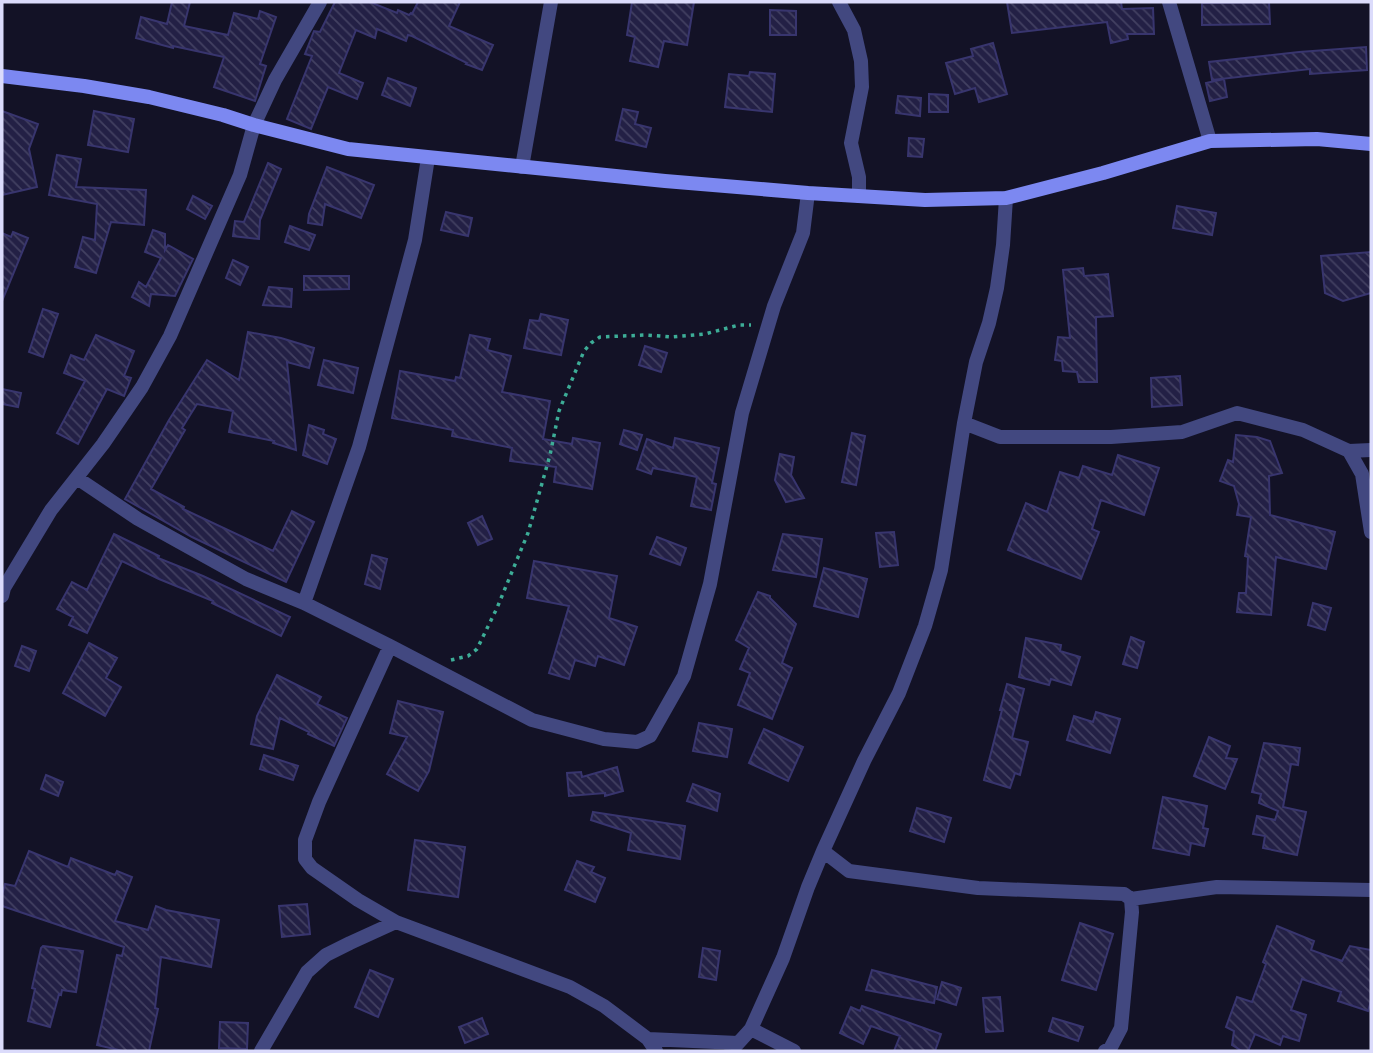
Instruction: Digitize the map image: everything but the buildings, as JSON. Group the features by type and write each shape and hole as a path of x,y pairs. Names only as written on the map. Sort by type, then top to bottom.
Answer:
{"main road":[{"path":"2,76 149,97 223,114 254,125 348,149 808,194 925,200 1006,198 1210,141 1317,139 1371,144"}],"street":[{"path":"3,591 51,510 142,387 170,336 240,174 254,125 275,80 320,2"},
{"path":"522,167 551,2"},
{"path":"839,2 854,30 861,61 862,87 851,143 859,177 859,196"},
{"path":"1169,2 1210,141"},
{"path":"304,603 359,447 415,240 428,158"},
{"path":"77,478 138,519 247,579 304,603 532,720 604,739 637,742 650,736 684,676 710,584 742,413 774,306 803,233 808,194"},
{"path":"390,646 319,802 305,840 305,859 312,868 396,922 570,987 604,1006 652,1045 735,1047 751,1029 783,958 823,851 899,693 925,626 941,570 976,362 997,288 1006,198"},
{"path":"964,423 1000,437 1111,437 1181,432 1237,414 1303,430 1349,451 1371,450"},
{"path":"1349,451 1362,474 1371,532"},
{"path":"823,851 849,871 978,888 1124,894 1131,899 1217,887 1371,890"},
{"path":"1105,1051 1110,1049 1121,1028 1131,899"},
{"path":"261,1051 307,972 326,955 396,922"},
{"path":"751,1029 794,1051"}],"path":[{"path":"425,665 468,656 477,649 528,533 550,455 559,411 584,351 591,342 600,337 646,335 672,338 705,334 739,325 768,325"}]}
